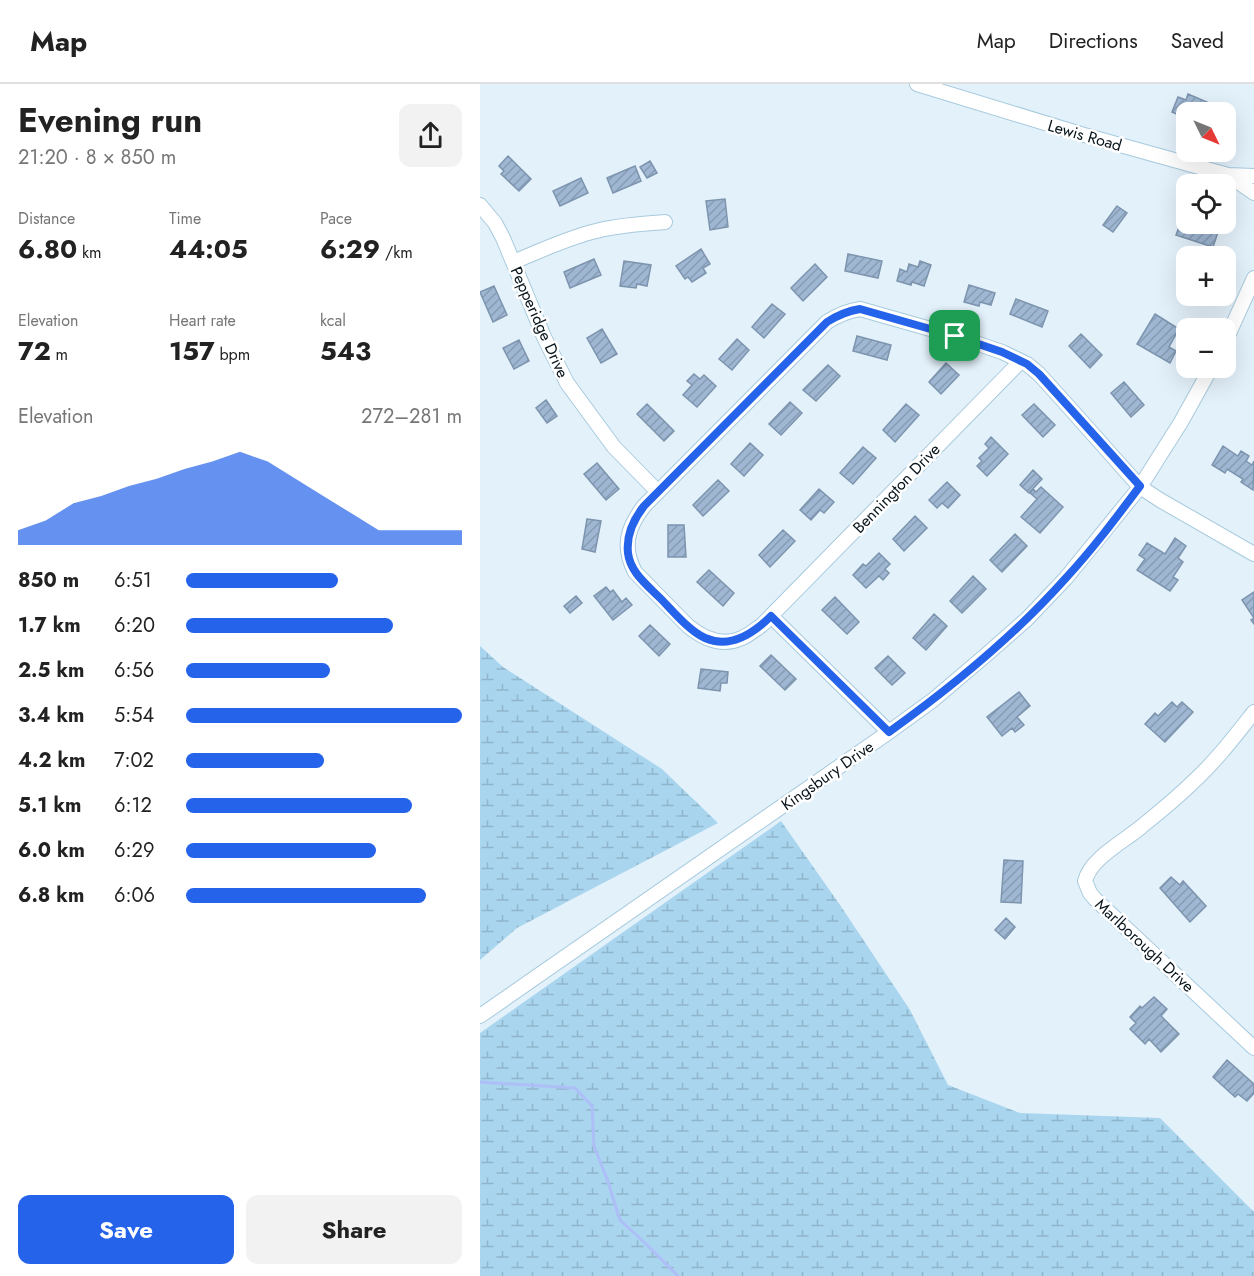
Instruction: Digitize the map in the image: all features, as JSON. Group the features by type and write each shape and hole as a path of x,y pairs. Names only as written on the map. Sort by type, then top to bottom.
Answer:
{"street":[{"name":"Lewis Road","path":"917,84 1084,135 1224,174"},
{"name":"Lewis Road","path":"1236,175 1254,176"},
{"path":"1236,181 1254,193"},
{"name":"Pepperidge Drive","path":"480,205 503,238 544,337 567,383 614,447 658,492"},
{"path":"513,262 596,231 665,222"},
{"path":"1236,320 1254,278"},
{"path":"889,732 771,616 743,638 735,640 713,640 698,634 641,579 630,562 628,553 630,530 634,519 644,506 827,322 837,315 860,309 955,336 1002,352 1027,364 1039,374 1140,486 1254,554"},
{"name":"Bennington Drive","path":"771,616 1020,361"},
{"name":"Kingsbury Drive","path":"480,1016 889,732 933,700 986,656 1027,619 1066,578 1140,486 1206,378"},
{"name":"Marlborough Drive","path":"1254,712 1194,781 1140,828 1096,862 1085,881 1095,899 1254,1048"}],"green space":[{"path":"480,646 503,667 662,769 718,823 517,928 480,960"},
{"path":"781,821 910,1010 948,1085 1020,1113 1160,1118 1254,1212 1254,1276 480,1276 480,1033"}],"building":[{"path":"1188,94 1207,102 1176,102 1178,97 1186,100"},
{"path":"1176,102 1176,114 1172,112"},
{"path":"508,156 531,179 519,191 501,174 504,171 499,166"},
{"path":"650,161 657,173 647,178 640,167"},
{"path":"635,166 641,181 613,193 607,178"},
{"path":"581,178 588,193 560,206 553,191"},
{"path":"725,199 728,227 710,230 706,201"},
{"path":"1117,206 1127,213 1113,232 1103,225"},
{"path":"1176,234 1217,234 1213,246"},
{"path":"701,249 710,264 703,268 706,273 692,282 688,277 685,279 676,266"},
{"path":"848,254 882,261 878,278 845,271"},
{"path":"594,259 601,275 570,288 564,272"},
{"path":"624,261 651,265 647,286 637,284 636,288 620,286"},
{"path":"920,261 931,265 924,286 897,281 900,269 907,272 909,264 918,267"},
{"path":"815,264 827,277 803,301 791,288"},
{"path":"969,285 995,293 991,305 980,302 979,306 964,302"},
{"path":"494,286 507,315 493,322 480,292"},
{"path":"1016,299 1048,311 1042,327 1010,314"},
{"path":"772,304 785,314 764,338 752,327"},
{"path":"1155,314 1176,327 1176,334 1169,347 1176,351 1170,363 1137,344"},
{"path":"602,329 617,354 601,363 587,338"},
{"path":"1081,334 1102,355 1090,368 1069,346"},
{"path":"857,336 891,345 887,360 853,351"},
{"path":"737,339 749,350 732,370 719,359"},
{"path":"519,340 529,361 514,369 503,348"},
{"path":"946,363 959,375 941,394 929,382"},
{"path":"828,365 840,376 816,401 803,390"},
{"path":"694,374 700,379 704,375 716,386 697,407 683,395 692,385 687,381"},
{"path":"1124,382 1144,405 1131,417 1111,393"},
{"path":"546,400 557,416 547,423 536,408"},
{"path":"790,402 802,413 781,435 769,424"},
{"path":"647,404 674,431 664,441 637,414"},
{"path":"906,404 919,415 895,442 883,430"},
{"path":"1034,404 1055,425 1043,437 1022,415"},
{"path":"991,437 1008,454 987,476 977,466 982,461 979,458 989,448 985,444"},
{"path":"750,443 763,455 744,476 731,464"},
{"path":"1223,446 1238,456 1241,451 1249,456 1246,461 1252,465 1254,461 1253,490 1241,482 1243,479 1227,469 1225,473 1212,465"},
{"path":"863,447 876,458 853,484 840,473"},
{"path":"597,463 619,489 606,500 584,474"},
{"path":"1033,470 1042,479 1029,493 1020,485"},
{"path":"718,480 729,491 703,516 693,505"},
{"path":"947,482 960,495 948,508 942,503 937,508 929,500"},
{"path":"1041,487 1063,507 1040,533 1021,517 1037,499 1030,493 1033,489 1036,492"},
{"path":"819,489 834,502 824,513 820,510 811,520 800,510"},
{"path":"915,516 927,528 904,551 893,539"},
{"path":"587,519 601,521 595,552 582,549"},
{"path":"668,525 684,525 686,557 668,557"},
{"path":"783,530 795,541 770,567 759,555"},
{"path":"1015,534 1027,546 1002,572 990,560"},
{"path":"1175,538 1186,546 1178,558 1183,562 1173,577 1178,580 1170,591 1137,570 1145,559 1139,555 1147,543 1165,554"},
{"path":"879,553 890,564 885,569 889,573 883,580 879,576 866,588 853,575 863,564 866,566"},
{"path":"709,570 734,593 723,606 697,582"},
{"path":"973,576 986,589 962,613 950,601"},
{"path":"606,587 610,592 613,590 622,602 626,598 632,605 613,620 594,596"},
{"path":"1254,592 1254,618 1242,600"},
{"path":"576,596 582,603 570,613 564,606"},
{"path":"835,597 859,622 847,634 822,610"},
{"path":"934,614 947,626 926,650 913,638"},
{"path":"650,625 670,644 659,656 639,636"},
{"path":"771,655 796,679 785,690 760,666"},
{"path":"888,656 905,673 892,685 875,668"},
{"path":"701,669 728,672 727,683 721,683 720,691 698,688"},
{"path":"1019,692 1030,706 1017,717 1024,725 1015,732 1012,728 1002,736 987,717"},
{"path":"1172,702 1177,707 1182,702 1193,712 1165,742 1145,724 1155,713 1158,716"},
{"path":"1004,860 1023,861 1021,903 1001,902"},
{"path":"1171,877 1180,885 1183,881 1206,906 1190,922 1160,888"},
{"path":"1006,918 1015,927 1005,939 995,930"},
{"path":"1154,997 1167,1009 1161,1016 1179,1034 1161,1052 1149,1039 1145,1044 1130,1029 1136,1023 1130,1017 1140,1006 1142,1008"},
{"path":"1227,1060 1254,1084 1254,1093 1247,1101 1238,1094 1235,1097 1213,1077"}],"waterway":[{"path":"480,1082 575,1088 592,1106 594,1146 620,1220 678,1276"}],"route":[{"path":"860,309 955,336 1002,352 1027,364 1039,374 1140,486 1066,578 1027,619 933,700 889,732 771,616 743,638 735,640 713,640 698,634 635,572 628,553 630,530 634,519 644,506 805,343 837,315 860,309"}]}
